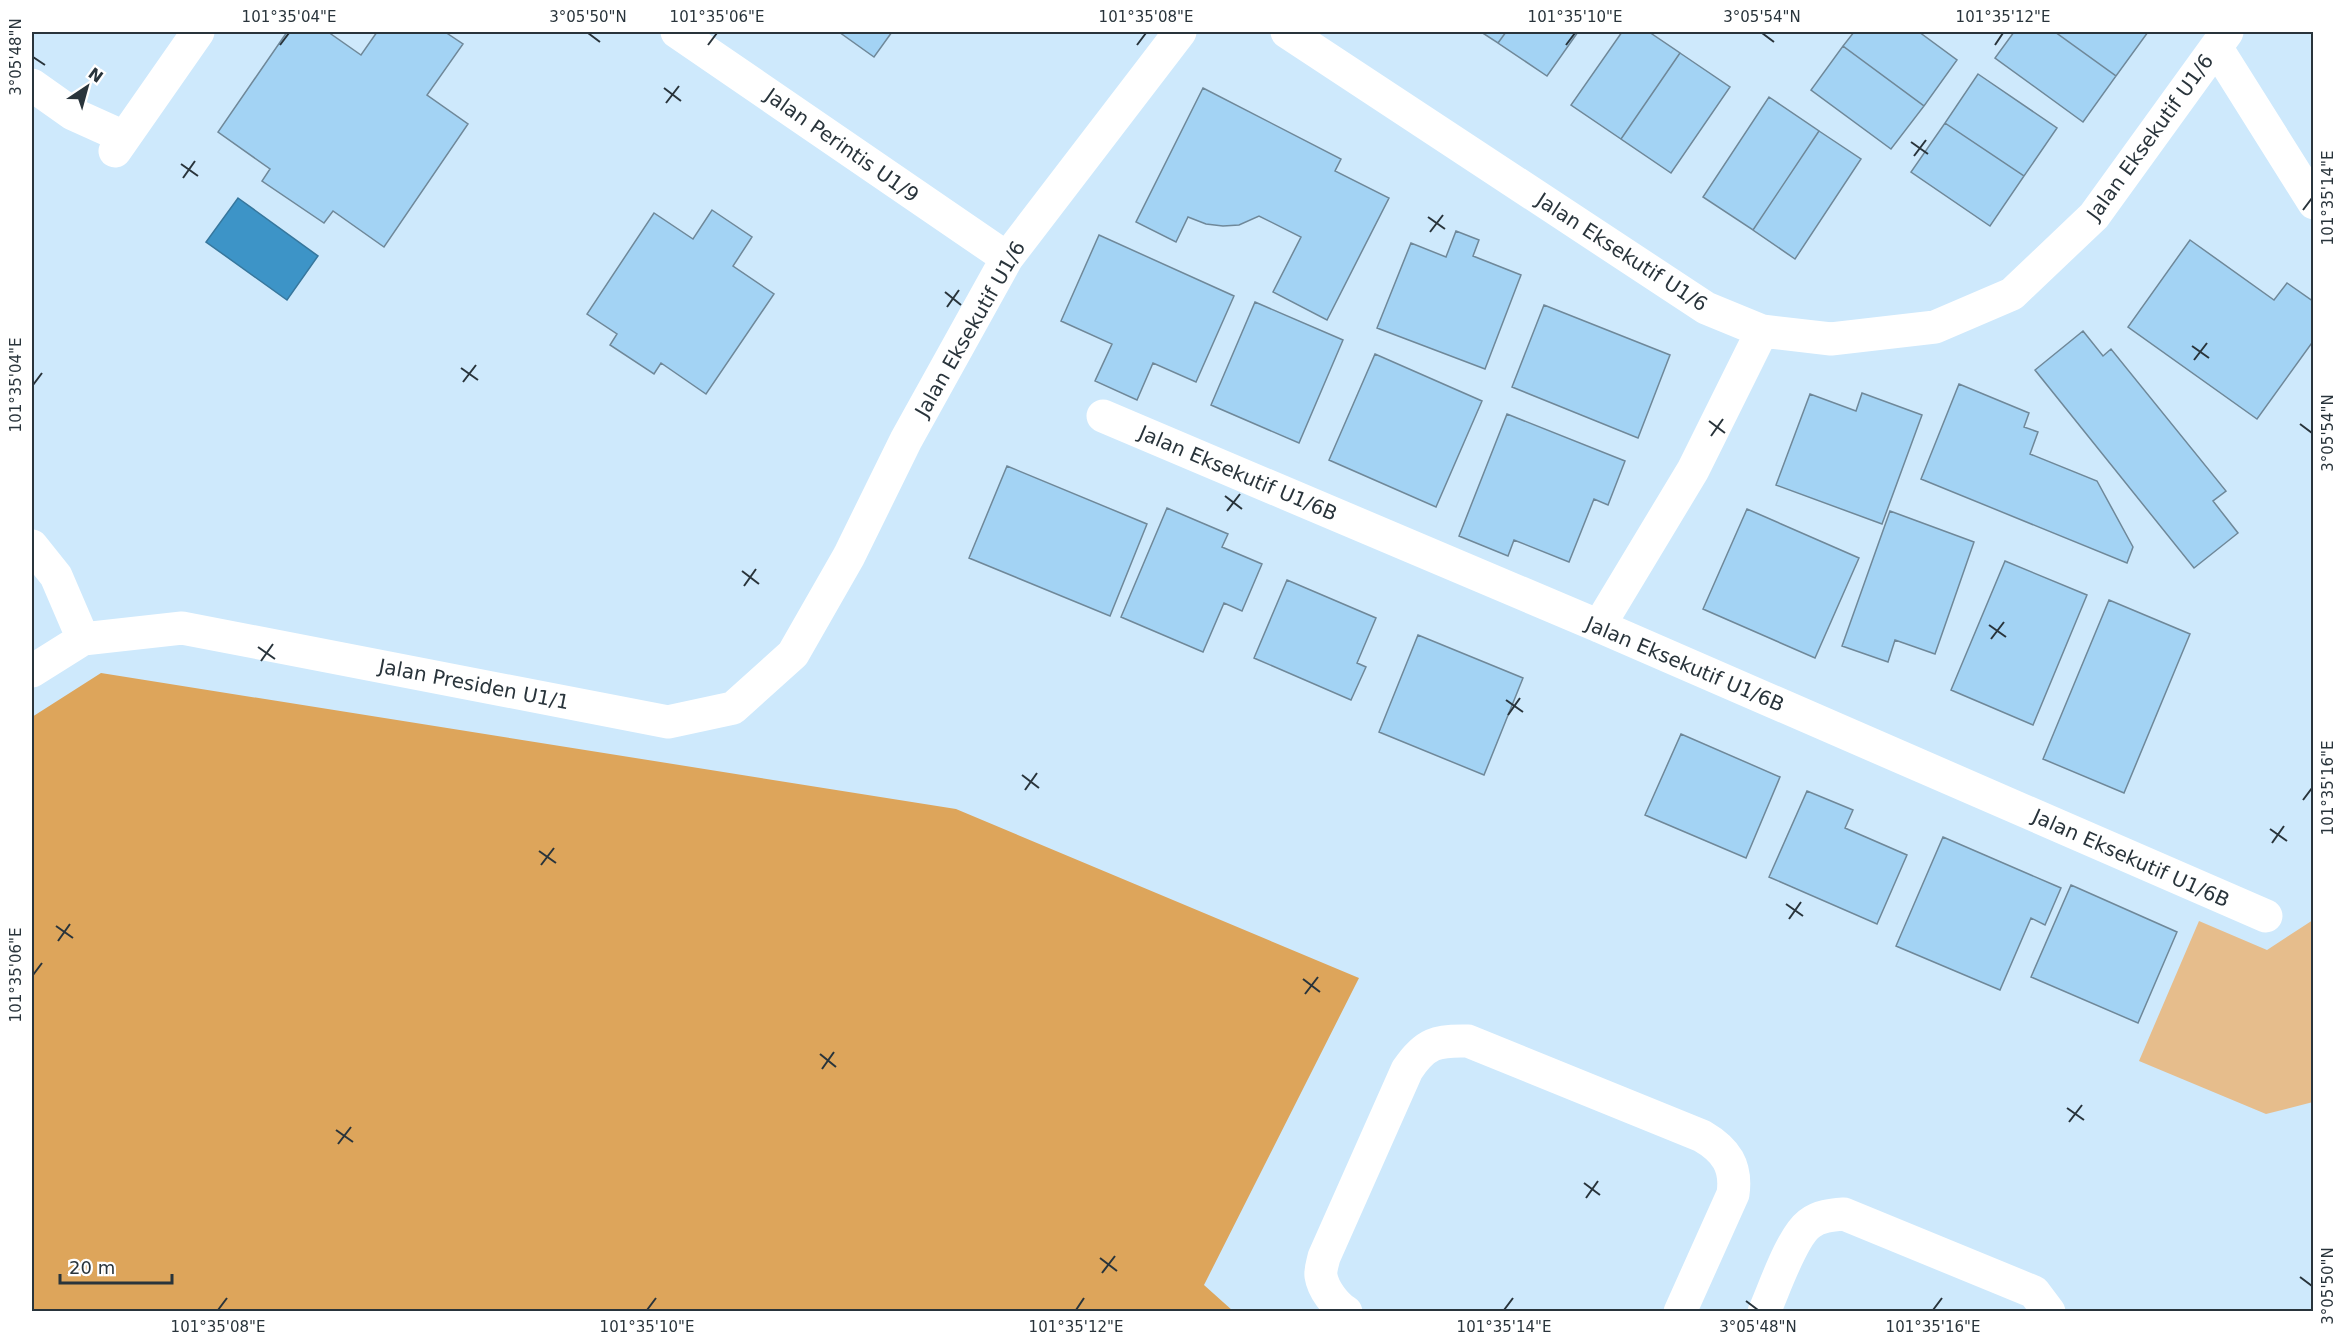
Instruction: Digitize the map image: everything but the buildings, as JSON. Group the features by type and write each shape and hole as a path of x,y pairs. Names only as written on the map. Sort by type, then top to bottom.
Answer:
{"street":[{"path":"32,85 120,144 198,32"},
{"name":"Jalan Perintis U1/9","path":"677,32 1007,258"},
{"name":"Jalan Eksekutif U1/6","path":"849,556 906,440 1007,258 1180,32"},
{"name":"Jalan Eksekutif U1/6","path":"1287,32 1706,308 1762,331 1832,339 1935,327 2012,294 2094,216 2221,39"},
{"path":"2221,39 2313,203"},
{"path":"1599,626 1694,471 1762,331"},
{"name":"Jalan Eksekutif U1/6B","path":"1103,416 1599,626 2266,916"},
{"path":"32,546 56,576 83,639"},
{"name":"Jalan Presiden U1/1","path":"32,671 83,639 182,628 668,722 733,708 793,654 849,556"},
{"path":"1346,1311 1339,1307 1321,1275 1324,1257 1407,1070 1418,1053 1448,1040 1468,1041 1702,1136 1718,1146 1736,1178 1733,1194 1680,1311"},
{"path":"1764,1311 1797,1238 1809,1224 1828,1215 1844,1214 2034,1292 2049,1311"}],"shaded area":[{"path":"101,673 956,809 1359,978 1204,1285 1233,1311 32,1311 32,717"},
{"path":"2313,920 2313,1102 2266,1114 2139,1061 2199,921 2267,950"}],"water":[{"path":"238,198 318,256 287,300 206,242"}]}
